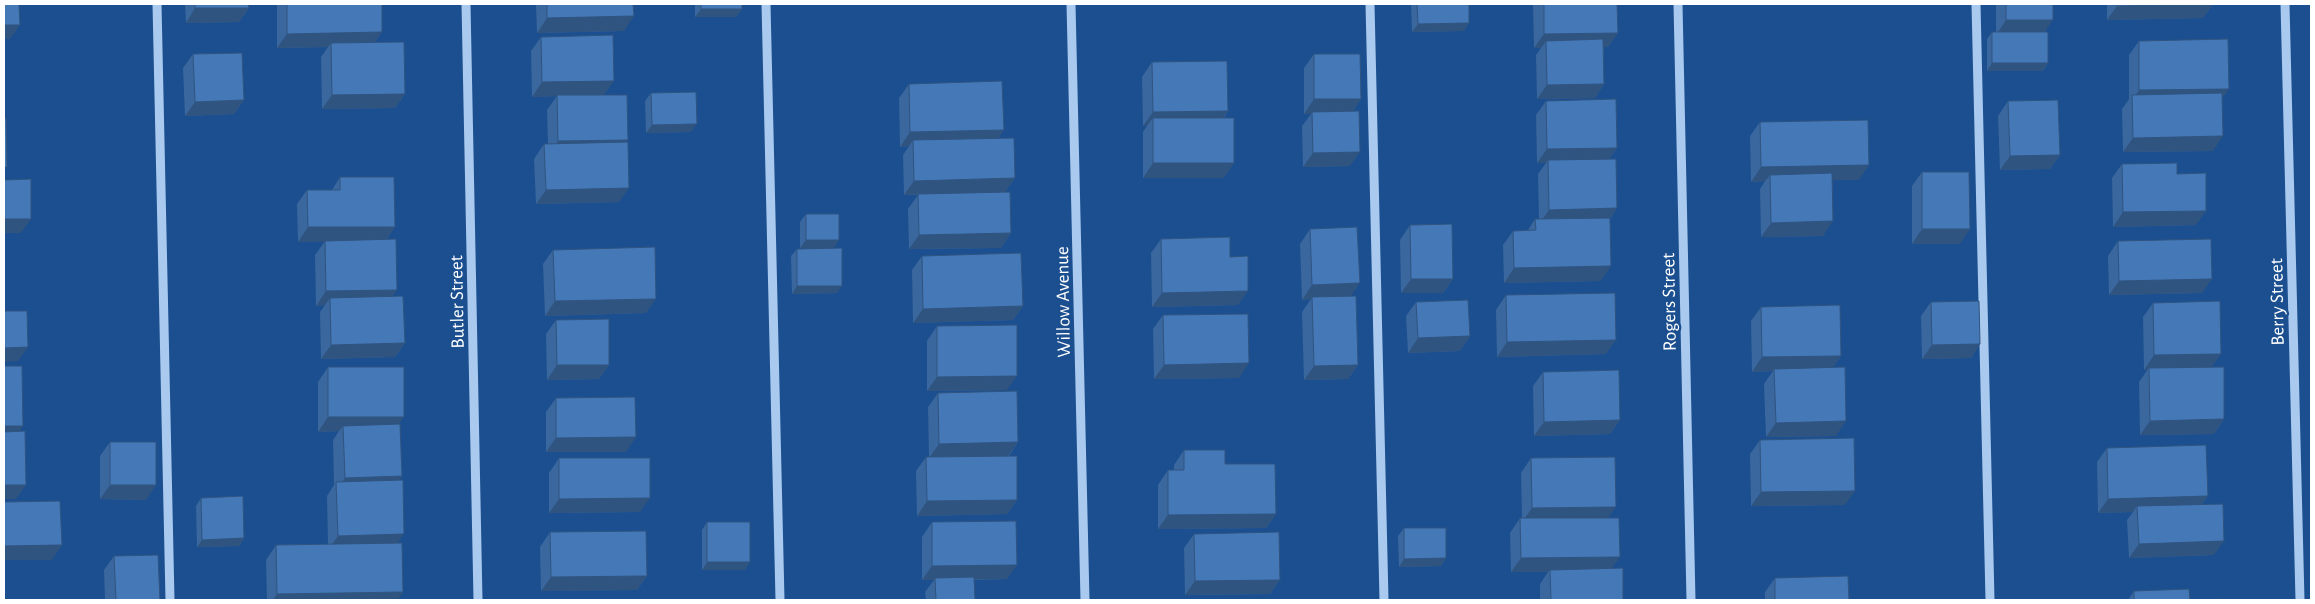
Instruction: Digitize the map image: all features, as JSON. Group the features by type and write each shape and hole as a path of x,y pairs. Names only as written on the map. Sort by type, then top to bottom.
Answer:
{"street":[{"path":"157,4 170,600"},
{"name":"Butler Street","path":"466,4 478,600"},
{"path":"766,4 780,600"},
{"name":"Willow Avenue","path":"1071,4 1085,600"},
{"path":"1370,4 1384,600"},
{"name":"Rogers Street","path":"1678,4 1691,600"},
{"path":"1976,4 1990,600"},
{"name":"Berry Street","path":"2286,4 2300,600"}],"building":[{"path":"4,4 19,4 20,25 4,25"},
{"path":"195,4 248,4 249,8 195,8"},
{"path":"287,4 382,4 382,32 287,34"},
{"path":"547,4 633,4 634,16 547,18"},
{"path":"701,4 742,4 742,9 701,9"},
{"path":"1417,4 1469,4 1469,23 1418,24"},
{"path":"1544,4 1617,4 1618,33 1544,34"},
{"path":"2006,4 2053,4 2053,20 2006,20"},
{"path":"2117,4 2209,4 2117,6"},
{"path":"1992,32 2048,32 2048,63 1992,63"},
{"path":"613,35 614,81 542,82 541,37"},
{"path":"1603,39 1604,84 1547,85 1546,41"},
{"path":"2228,39 2229,89 2139,90 2139,41"},
{"path":"404,42 405,94 332,95 331,43"},
{"path":"242,53 244,100 195,102 193,54"},
{"path":"1314,54 1360,54 1361,99 1314,99"},
{"path":"1227,61 1228,111 1153,112 1152,62"},
{"path":"1002,81 1004,130 910,132 909,84"},
{"path":"696,92 697,124 652,125 651,93"},
{"path":"2222,93 2223,136 2133,138 2132,95"},
{"path":"557,95 627,95 628,140 558,141"},
{"path":"1616,99 1617,148 1547,149 1546,101"},
{"path":"2058,100 2060,155 2010,156 2008,101"},
{"path":"1359,111 1360,152 1313,153 1312,112"},
{"path":"4,118 6,118 7,167 4,167"},
{"path":"1153,118 1234,118 1234,163 1153,163"},
{"path":"1868,120 1869,165 1761,167 1760,122"},
{"path":"1014,138 1015,178 914,181 913,140"},
{"path":"628,142 629,188 546,190 544,144"},
{"path":"1616,159 1617,208 1549,210 1548,160"},
{"path":"2177,163 2177,174 2206,173 2206,211 2123,212 2122,164"},
{"path":"1922,172 1969,172 1970,229 1922,229"},
{"path":"1832,173 1833,221 1771,223 1770,175"},
{"path":"340,177 394,177 395,227 308,227 307,190 340,190"},
{"path":"31,179 31,219 4,219 4,180"},
{"path":"1010,192 1011,233 919,235 918,194"},
{"path":"806,214 839,214 839,240 806,240"},
{"path":"1610,218 1611,266 1514,268 1513,231 1536,230 1535,219"},
{"path":"1452,224 1453,279 1411,279 1410,225"},
{"path":"1357,227 1360,283 1312,285 1310,229"},
{"path":"1230,237 1230,257 1248,256 1248,291 1162,293 1161,239"},
{"path":"396,239 397,290 326,291 325,241"},
{"path":"2211,239 2212,279 2119,281 2118,241"},
{"path":"655,247 656,299 555,301 553,250"},
{"path":"842,248 842,286 797,286 797,249"},
{"path":"1021,253 1023,306 923,309 922,256"},
{"path":"1615,293 1616,340 1507,342 1506,295"},
{"path":"403,296 405,343 331,345 330,298"},
{"path":"1356,296 1358,365 1314,366 1312,297"},
{"path":"1468,300 1470,336 1418,338 1416,302"},
{"path":"1979,301 1980,344 1932,345 1931,302"},
{"path":"2220,301 2221,354 2154,355 2153,303"},
{"path":"1840,305 1841,356 1762,357 1761,307"},
{"path":"4,311 27,311 28,347 4,348"},
{"path":"1248,314 1249,363 1164,365 1163,315"},
{"path":"609,319 609,365 557,365 556,320"},
{"path":"1017,325 1017,376 937,377 937,326"},
{"path":"4,366 22,366 23,426 4,426"},
{"path":"328,367 404,367 404,417 328,417"},
{"path":"1845,367 1846,421 1776,423 1774,369"},
{"path":"2224,367 2224,419 2150,421 2149,368"},
{"path":"1619,370 1620,420 1544,422 1543,372"},
{"path":"1017,391 1018,442 939,444 938,393"},
{"path":"635,397 636,437 556,438 556,398"},
{"path":"400,424 402,476 345,478 343,426"},
{"path":"25,431 26,485 4,485 4,432"},
{"path":"1854,438 1855,491 1761,492 1760,440"},
{"path":"110,442 156,442 156,485 110,485"},
{"path":"2206,445 2208,496 2108,499 2107,448"},
{"path":"1184,450 1225,450 1225,464 1275,464 1276,514 1168,515 1168,470 1184,470"},
{"path":"1017,456 1017,500 927,501 926,457"},
{"path":"1615,457 1616,507 1532,508 1531,458"},
{"path":"559,458 650,458 650,498 559,499"},
{"path":"403,480 404,534 338,536 336,482"},
{"path":"243,496 244,538 202,540 201,498"},
{"path":"60,501 62,545 4,546 4,502"},
{"path":"2223,504 2224,541 2139,544 2137,506"},
{"path":"1520,518 1619,518 1620,557 1521,558"},
{"path":"1016,521 1017,565 932,566 932,522"},
{"path":"707,522 750,522 750,562 707,562"},
{"path":"1404,528 1446,528 1446,558 1404,559"},
{"path":"646,531 647,576 551,577 550,532"},
{"path":"1279,532 1280,580 1195,581 1194,534"},
{"path":"402,543 403,592 277,594 276,545"},
{"path":"158,555 160,600 116,600 114,556"},
{"path":"1623,568 1623,600 1551,600 1550,570"},
{"path":"1848,576 1849,600 1775,600 1775,578"},
{"path":"974,577 975,600 936,600 935,578"},
{"path":"2189,589 2190,600 2134,600 2134,591"},
{"path":"2224,599 2224,600 2190,600"}]}
